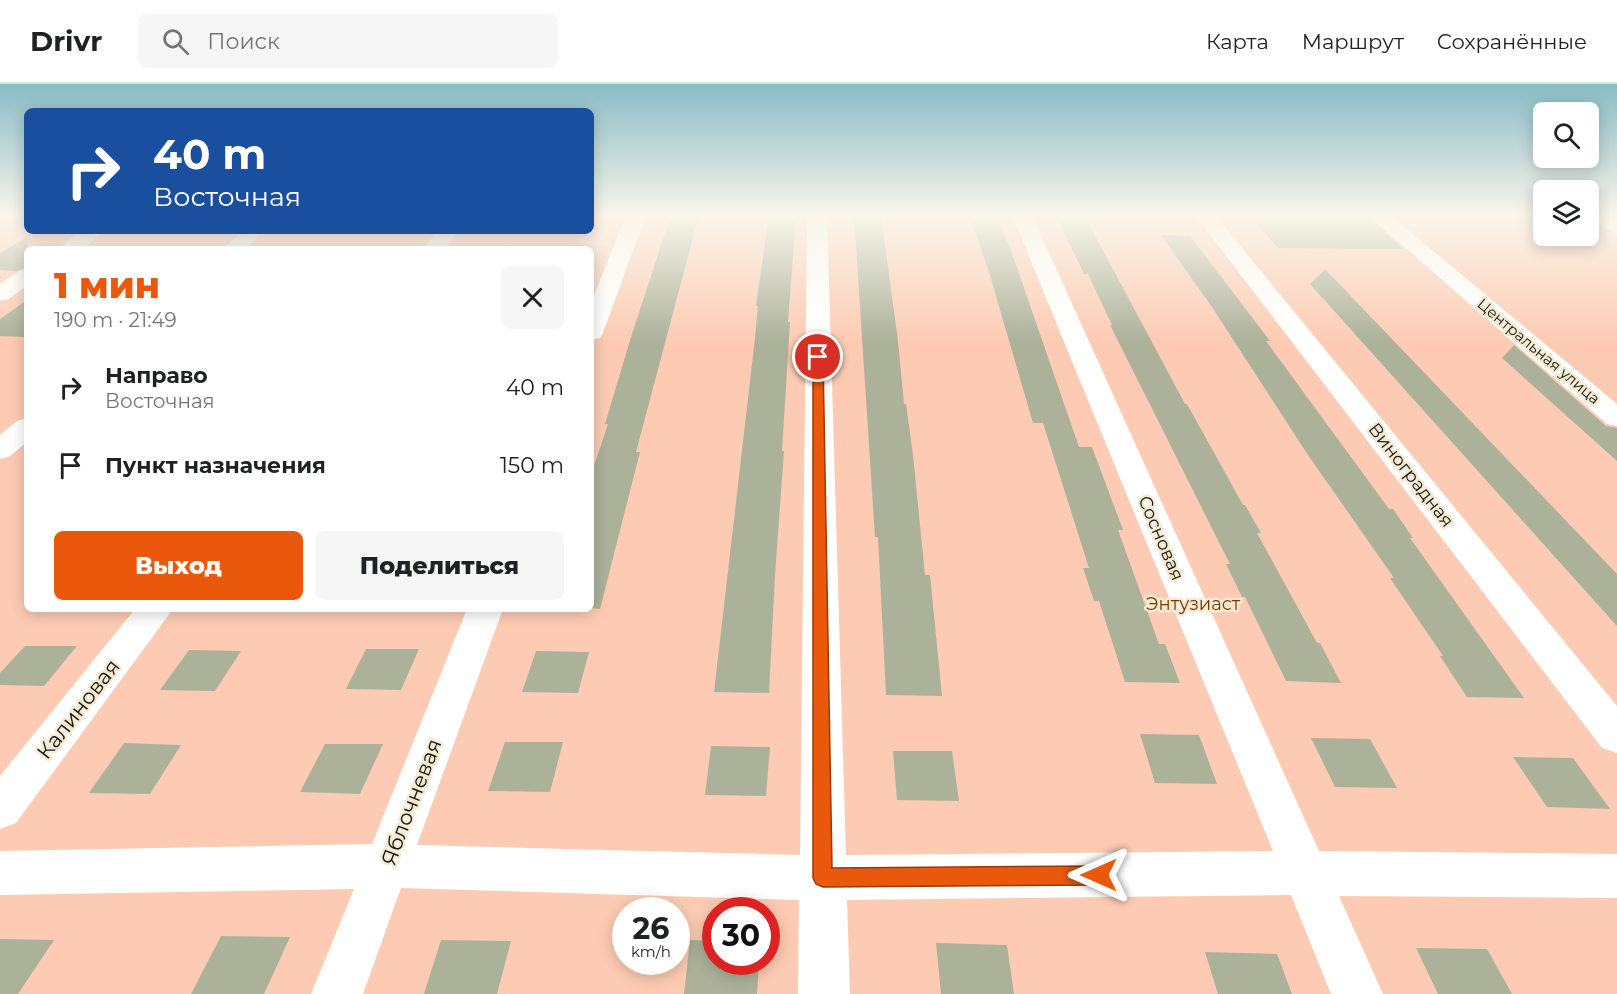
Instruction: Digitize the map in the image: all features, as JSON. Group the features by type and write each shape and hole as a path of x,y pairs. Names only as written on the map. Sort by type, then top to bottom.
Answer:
{"street":[{"path":"594,325 620,257"},
{"path":"817,257 824,994"},
{"name":"Сосновая","path":"1040,257 1357,994"},
{"name":"Виноградная","path":"1239,257 1617,736"},
{"name":"Центральная улица","path":"1428,257 1617,418"},
{"path":"0,294 24,278"},
{"path":"0,450 24,429"},
{"name":"Калиновая","path":"0,810 153,612"},
{"name":"Яблочневая","path":"337,994 484,612"},
{"path":"0,873 386,866 823,878 1306,873 1617,876"}],"green space":[{"name":"Энтузиаст","path":"0,257 24,257 24,612 594,612 594,257 1617,257 1617,994 0,994"}],"building":[{"path":"0,257 24,257 24,268 16,271 0,270"},
{"path":"657,257 688,257 636,452 640,452 600,609 594,608 594,466 608,424 605,424"},
{"path":"763,257 793,257 769,693 714,692 755,338 758,306 756,306"},
{"path":"857,257 887,257 904,404 906,404 913,455 925,575 930,575 942,696 886,695 878,537 875,537"},
{"path":"984,257 1013,257 1079,447 1092,447 1123,530 1118,530 1159,644 1165,644 1180,683 1125,682 1099,601 1094,601 1083,568 1089,568 1043,423 1033,423"},
{"path":"1076,257 1107,257 1185,404 1261,533 1257,533 1341,683 1286,681 1245,597 1242,597 1226,564 1230,564 1110,325 1112,325 1088,274 1084,274"},
{"path":"1177,257 1206,257 1270,341 1266,341 1389,509 1393,509 1413,538 1410,538 1524,698 1467,697 1440,656 1443,656 1390,578 1394,578 1308,455 1212,307"},
{"path":"1325,269 1617,574 1617,626 1310,284"},
{"path":"24,302 24,337 0,336 0,319"},
{"path":"1514,345 1606,426 1617,428 1617,461 1502,358"},
{"path":"25,646 77,646 44,686 0,685 0,673"},
{"path":"366,649 419,649 401,690 346,689"},
{"path":"189,650 241,651 215,691 160,690"},
{"path":"536,651 589,652 578,693 522,692"},
{"path":"1140,734 1199,735 1217,784 1155,783"},
{"path":"1311,738 1370,739 1397,788 1335,787"},
{"path":"505,742 563,742 550,792 488,791"},
{"path":"124,743 181,745 150,794 89,793"},
{"path":"325,744 383,744 360,794 300,792"},
{"path":"711,746 770,747 766,796 705,795"},
{"path":"893,751 952,751 959,801 897,800"},
{"path":"1513,757 1573,758 1610,809 1547,807"},
{"path":"221,936 290,937 264,994 191,994"},
{"path":"0,939 54,940 18,994 0,994"},
{"path":"441,940 511,941 497,994 424,994"},
{"path":"690,940 702,940 702,975 758,975 757,994 684,994 686,975 690,975"},
{"path":"936,943 1007,945 1014,994 941,994"},
{"path":"1416,948 1487,949 1512,994 1438,994"},
{"path":"1205,952 1277,954 1292,994 1218,994"}],"route":[{"path":"818,357 823,878 1099,875"}]}
